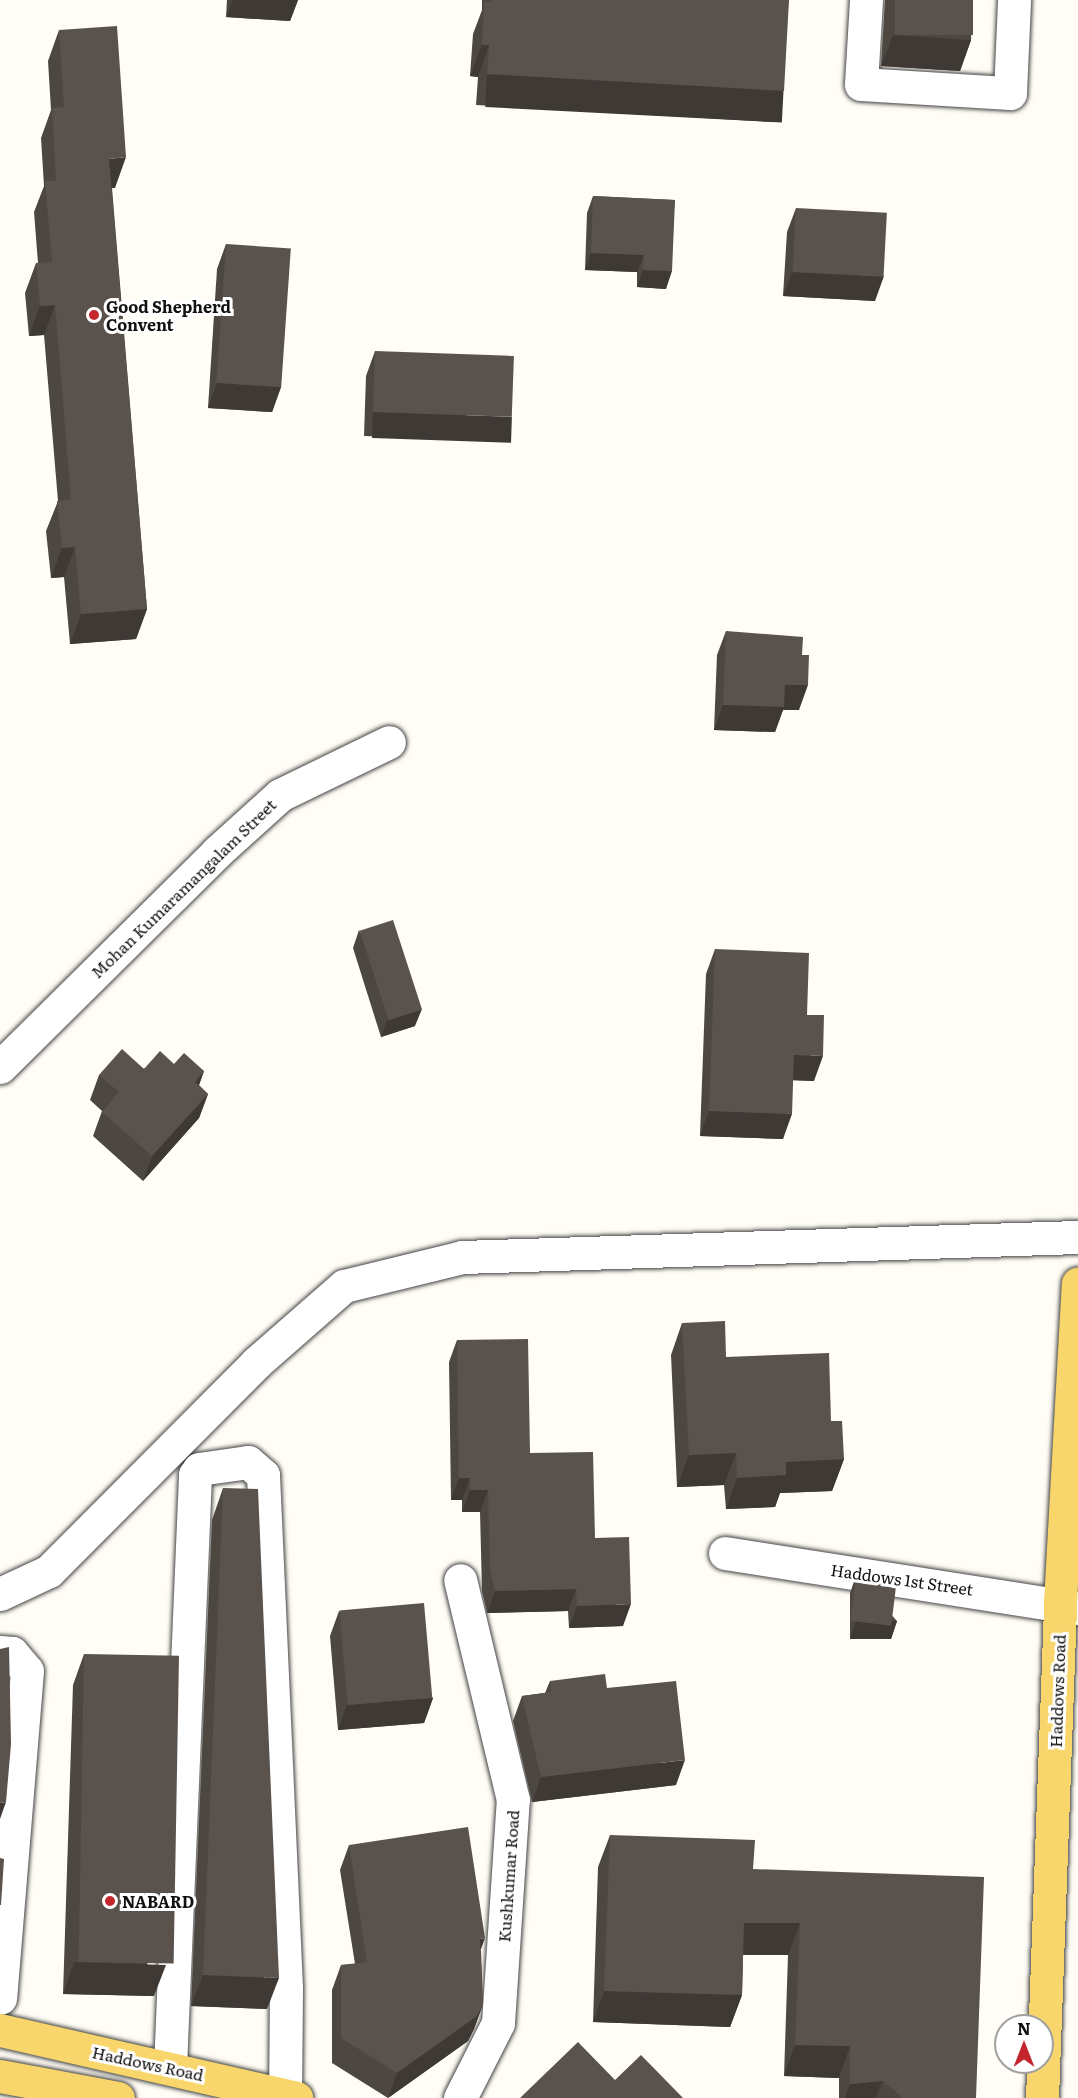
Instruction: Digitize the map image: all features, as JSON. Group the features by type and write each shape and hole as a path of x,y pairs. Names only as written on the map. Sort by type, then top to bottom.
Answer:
{"main road":[{"name":"Haddows Road","path":"1042,2098 1069,1605 1078,1284"},
{"name":"Haddows Road","path":"0,2030 291,2096"},
{"path":"0,2076 118,2098"}],"street":[{"path":"866,0 861,84 1010,93 1014,0"},
{"name":"Mohan Kumaramangalam Street","path":"0,1067 217,852 280,795 389,742"},
{"path":"0,1594 48,1571 256,1363 344,1286 462,1257 1078,1237"},
{"path":"170,2067 195,1474 199,1469 248,1462 263,1475 291,2096"},
{"name":"Haddows 1st Street","path":"725,1553 1069,1605"},
{"name":"Kushkumar Road","path":"460,1580 513,1800 498,2023 460,2098"},
{"path":"0,1652 12,1653 27,1671 6,1847 0,1998"}],"building":[{"path":"492,0 789,0 784,91 487,74 489,45 482,45 484,2 492,2"},
{"path":"895,0 973,0 973,35 895,35"},
{"path":"117,26 126,157 109,159 147,609 81,614 75,547 62,548 57,501 71,500 55,305 40,306 36,263 52,262 45,181 56,181 52,108 64,107 59,30"},
{"path":"593,196 675,200 672,271 643,270 644,255 591,253"},
{"path":"796,208 887,213 884,277 793,272"},
{"path":"226,244 291,249 281,387 216,383"},
{"path":"375,351 514,356 512,417 373,412"},
{"path":"726,631 803,637 802,655 809,655 808,685 785,685 784,707 723,705"},
{"path":"393,920 422,1009 389,1020 360,931"},
{"path":"715,949 809,953 807,1015 824,1015 823,1056 794,1055 792,1114 709,1111"},
{"path":"122,1049 144,1069 160,1051 174,1064 184,1053 204,1071 195,1082 208,1094 152,1156 102,1112 119,1092 99,1075"},
{"path":"725,1321 726,1357 829,1353 831,1421 842,1421 844,1459 786,1462 786,1475 737,1478 736,1453 689,1455 682,1323"},
{"path":"528,1339 530,1453 593,1452 595,1538 629,1537 631,1604 577,1606 576,1589 495,1591 490,1570 488,1490 470,1490 470,1478 459,1478 457,1340"},
{"path":"223,1488 258,1489 279,1978 203,1975"},
{"path":"856,1576 897,1581 891,1626 851,1621"},
{"path":"424,1603 432,1698 348,1705 339,1610"},
{"path":"9,1647 11,1744 6,1802 0,1803 0,1649"},
{"path":"84,1654 179,1656 174,1964 79,1962"},
{"path":"605,1674 607,1688 676,1681 685,1760 541,1777 522,1696 551,1692 550,1681"},
{"path":"468,1827 485,1938 480,1939 483,2004 477,2016 397,2073 341,2038 341,1965 367,1962 349,1845"},
{"path":"610,1835 755,1840 753,1869 984,1877 976,2098 903,2098 883,2081 850,2084 850,2046 795,2045 800,1923 744,1923 742,1995 604,1991"},
{"path":"0,1858 4,1859 1,1905 0,1905"},
{"path":"578,2042 615,2080 641,2055 683,2098 520,2098"}],"place":[{"name":"Good Shepherd Convent","path":"94,315"},
{"name":"NABARD","path":"110,1901"}]}
